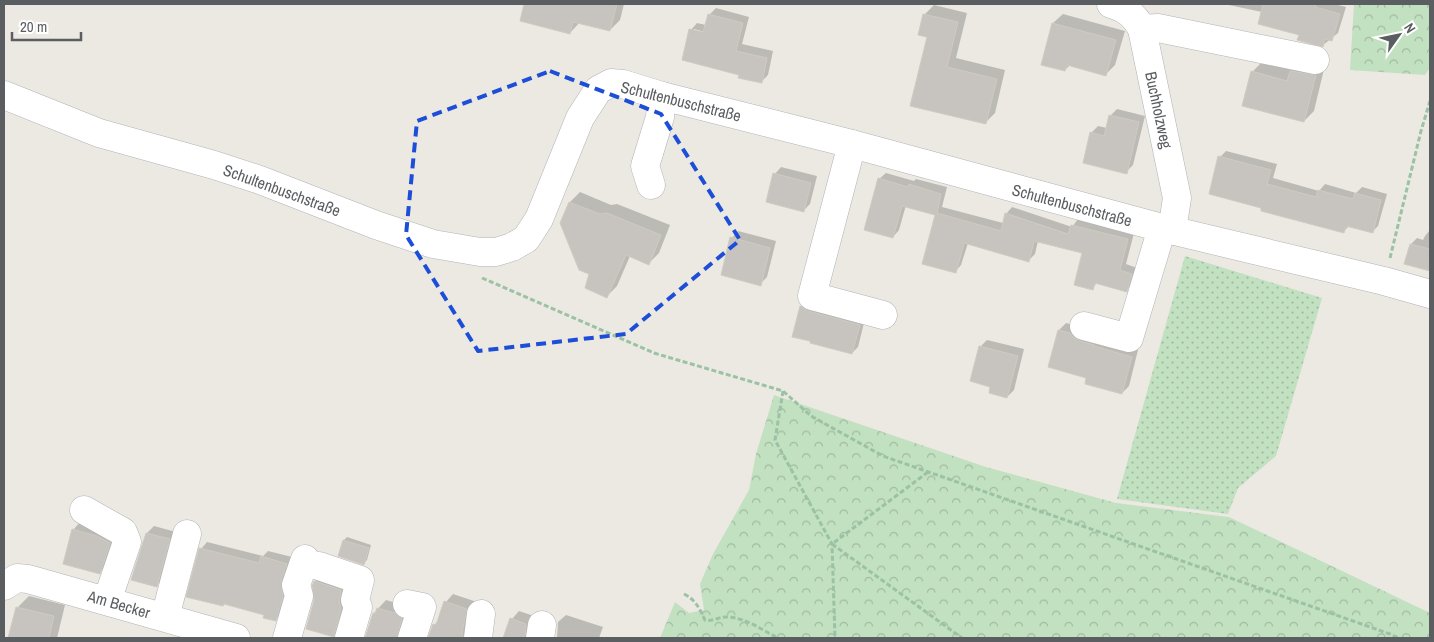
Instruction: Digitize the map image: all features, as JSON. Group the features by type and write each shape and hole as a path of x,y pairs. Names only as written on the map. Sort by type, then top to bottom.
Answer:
{"street":[{"name":"Buchholzweg","path":"1084,326 1129,338 1177,198 1142,30 1133,15 1125,9 1111,4"},
{"path":"1142,30 1158,28 1315,60"},
{"name":"Schultenbuschstraße","path":"4,95 99,134 214,165 260,180 425,241 465,250 496,252 512,247 526,239 539,219 580,118 598,90 611,83 623,84 1167,230 1384,281 1430,294"},
{"path":"651,184 645,166 660,117 662,96"},
{"path":"852,144 812,296 883,314"},
{"path":"84,510 123,532 126,542 107,601"},
{"path":"165,617 187,534"},
{"path":"287,638 300,596 296,585 312,562 360,580 354,600 358,607 349,638"},
{"name":"Am Becker","path":"4,586 17,578 28,579 236,638"},
{"path":"407,604 422,608 412,638"}],"path":[{"path":"1384,281 1430,101"},
{"path":"465,250 473,274 654,353 783,391 811,416 883,456 1399,638"},
{"path":"783,391 776,440 832,544 962,638"},
{"path":"832,544 928,472"},
{"path":"832,544 835,638"},
{"path":"684,594 693,598 705,620 709,621 726,616 741,619 778,638"}],"highlighted area":[{"path":"550,71 661,114 740,240 626,334 478,351 406,235 417,121"}],"green space":[{"path":"1354,4 1430,4 1430,68 1425,75 1350,70"},
{"path":"1185,256 1322,298 1276,456 1238,488 1228,514 1117,499"},
{"path":"774,395 986,467 1116,503 1229,517 1430,613 1430,638 660,638 675,602 689,613 704,610 700,584 713,554 749,490 756,454"}],"building":[{"path":"524,4 617,4 610,31 573,22 570,34 520,21"},
{"path":"1263,4 1316,4 1315,7 1340,14 1332,41 1325,39 1323,47 1297,40 1299,35 1258,24"},
{"path":"708,14 743,23 736,51 767,58 762,83 738,78 739,75 682,60 689,29 703,32"},
{"path":"923,14 958,22 947,67 997,79 986,124 910,106 927,37 918,35"},
{"path":"1052,23 1116,40 1106,76 1067,65 1065,71 1041,65"},
{"path":"1251,71 1287,81 1290,71 1316,75 1304,122 1242,106"},
{"path":"1109,115 1139,122 1127,174 1083,163 1090,132 1104,136"},
{"path":"1218,156 1271,170 1267,184 1316,197 1318,190 1353,199 1355,193 1381,200 1373,233 1346,226 1344,233 1261,211 1261,208 1209,194"},
{"path":"773,173 811,183 804,212 766,202"},
{"path":"878,178 908,187 909,184 941,194 937,213 1001,231 1005,213 1068,234 1071,225 1128,239 1120,270 1132,274 1127,292 1095,283 1093,290 1074,285 1082,253 1034,241 1029,262 964,243 956,273 922,264 935,215 902,206 893,238 864,230"},
{"path":"569,202 600,214 607,213 661,235 649,265 626,255 607,298 585,288 589,274 579,270 560,223"},
{"path":"730,237 770,248 761,286 721,275"},
{"path":"1410,244 1430,249 1430,271 1404,264"},
{"path":"800,306 808,311 860,325 852,354 792,337"},
{"path":"1058,330 1070,333 1080,341 1132,357 1122,394 1085,384 1086,378 1048,367"},
{"path":"979,346 1018,356 1007,398 989,393 990,387 970,381"},
{"path":"72,529 97,536 110,543 100,574 63,564"},
{"path":"146,533 170,539 157,587 131,580"},
{"path":"343,540 369,548 364,565 338,556"},
{"path":"199,548 259,563 261,556 287,564 281,580 283,596 276,621 263,618 264,615 224,604 223,606 186,597"},
{"path":"314,581 341,590 339,602 341,608 334,637 306,629 314,600 312,586"},
{"path":"444,601 467,609 462,633 463,638 428,638 433,624 436,625"},
{"path":"16,607 54,616 49,638 8,638"},
{"path":"377,608 395,613 402,618 397,638 365,638 373,613 375,614"},
{"path":"510,618 526,624 525,638 503,638"}]}
